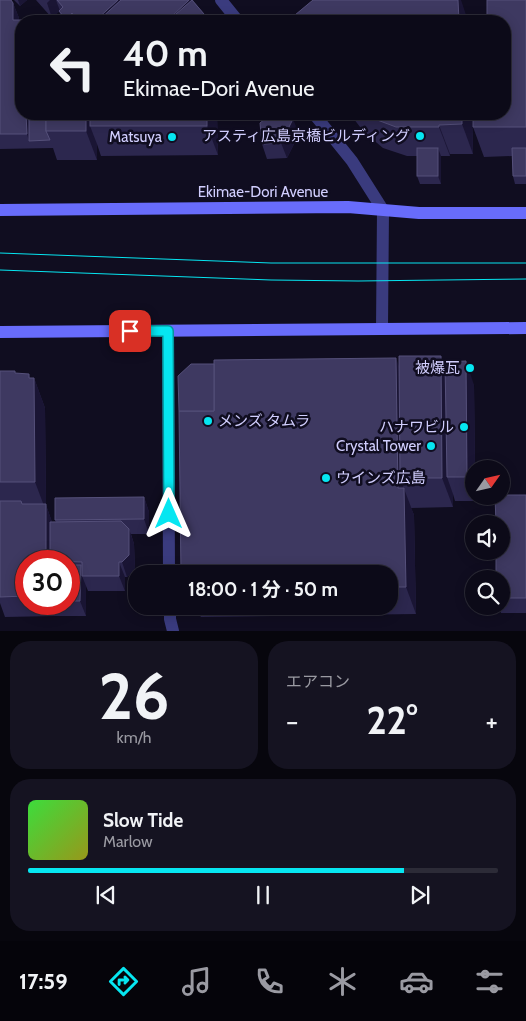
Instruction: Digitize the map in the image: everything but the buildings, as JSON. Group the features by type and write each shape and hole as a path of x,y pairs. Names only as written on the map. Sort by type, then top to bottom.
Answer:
{"street":[{"path":"221,0 233,15"},
{"path":"319,120 352,161 382,210 382,328"},
{"name":"Ekimae-Dori Avenue","path":"0,210 348,207 419,213 526,213"},
{"path":"0,332 526,328"},
{"path":"168,331 170,565"},
{"path":"170,615 173,631"}],"tram line":[{"path":"0,253 271,263 526,263"},
{"path":"0,270 271,280 526,279"}],"place":[{"name":"アスティ広島京橋ビルディング","path":"420,136"},
{"name":"Matsuya","path":"172,137"},
{"name":"被爆瓦","path":"470,368"},
{"name":"メンズ タムラ","path":"208,421"},
{"name":"ハナワビル","path":"464,427"},
{"name":"Crystal Tower","path":"431,446"},
{"name":"ウインズ広島","path":"326,478"}],"route":[{"path":"130,331 168,331 169,514"}]}
